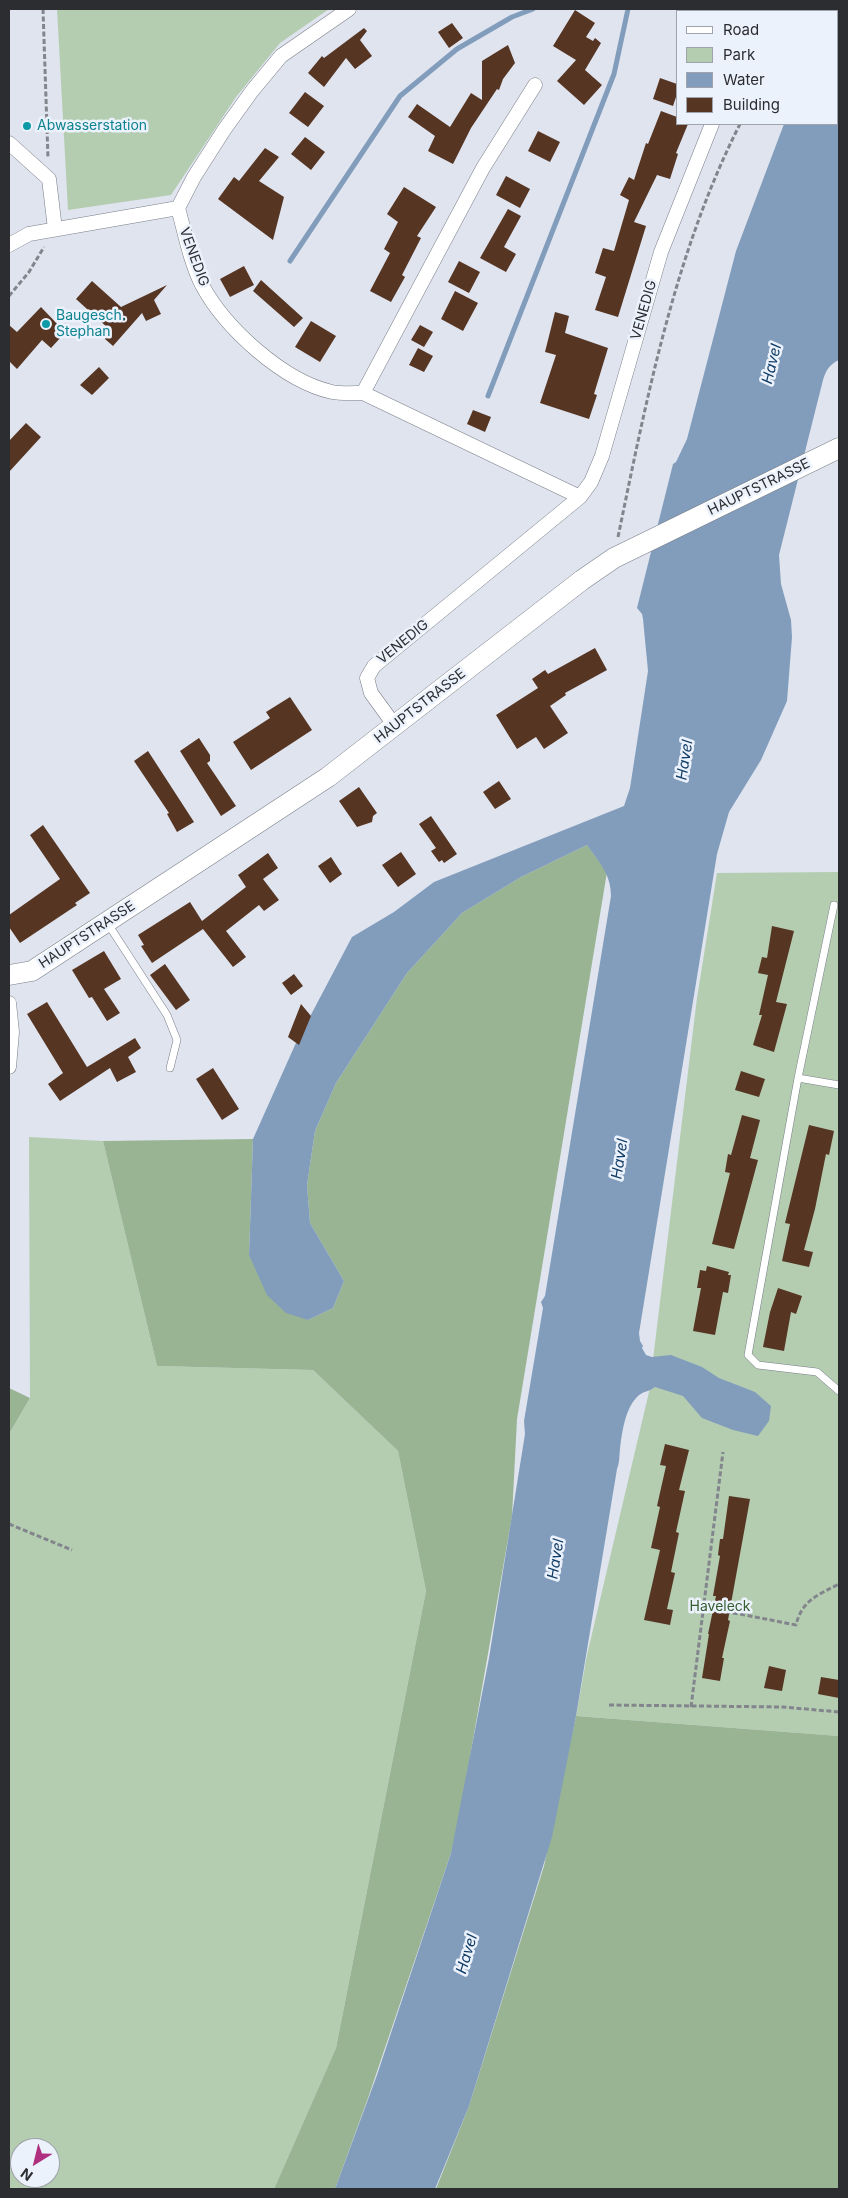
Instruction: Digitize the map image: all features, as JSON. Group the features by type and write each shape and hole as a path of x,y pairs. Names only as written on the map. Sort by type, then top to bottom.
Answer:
{"main road":[{"name":"HAUPTSTRASSE","path":"9,976 32,971 328,777 582,580 614,558 839,448"}],"street":[{"path":"9,245 29,234 178,208 194,177 224,130 252,91 281,56 349,9"},
{"path":"363,394 483,168 535,85"},
{"name":"VENEDIG","path":"395,726 371,693 367,678 374,666 580,497 591,482 602,456 661,252 712,125"},
{"path":"9,143 49,179 55,229"},
{"name":"VENEDIG","path":"178,208 201,284 218,311 234,331 263,356 305,382 332,392 363,394 580,497"},
{"path":"9,1003 12,1032 9,1067"}],"lane":[{"path":"834,905 798,1078 748,1355 758,1365 817,1372 839,1391"},
{"path":"107,922 167,1015 178,1040 170,1068"},
{"path":"798,1078 839,1085"}],"path":[{"path":"43,9 49,179"},
{"path":"614,558 642,419 683,266 724,154 739,125"},
{"path":"9,296 28,272 55,229"},
{"path":"691,1707 723,1452"},
{"path":"9,1524 72,1550"},
{"path":"704,1609 796,1625 799,1611 816,1596 839,1584"},
{"path":"609,1705 783,1707 839,1712"}],"green space":[{"path":"57,9 329,9 280,43 236,97 171,195 68,210"},
{"path":"587,845 607,872 517,1419 512,1516 459,1820 451,1853 335,2189 274,2189 336,2048 426,1591 398,1451 313,1370 157,1366 103,1141 253,1139 249,1255 308,1320 333,1308 344,1281 310,1223 307,1185 315,1131 336,1083 407,973 462,913 521,877"},
{"name":"Haveleck","path":"839,872 839,1736 576,1716 587,1655 649,1392 697,998 717,873"},
{"path":"29,1137 103,1141 157,1366 313,1370 398,1451 426,1591 336,2048 274,2189 9,2189 9,1434 30,1398"},
{"path":"9,1388 30,1398 9,1434"},
{"path":"576,1716 839,1736 839,2189 436,2189 469,2106 544,1866"}],"water":[{"name":"Havel","path":"839,9 839,360 829,368 823,380 779,555 781,584 791,620 792,637 787,701 761,760 729,812 717,854 639,1333 642,1348 646,1355 652,1357 671,1355 702,1367 719,1378 755,1392 771,1406 769,1421 758,1436 733,1430 702,1418 683,1396 655,1387 640,1394 630,1407 623,1428 576,1716 552,1837 469,2106 435,2189 335,2189 377,2075 451,1853 489,1658 525,1434 524,1421 543,1308 541,1302 545,1296 611,896 607,875 587,845 521,877 462,913 407,973 336,1083 315,1131 307,1185 310,1223 344,1281 333,1308 308,1320 286,1313 267,1295 249,1255 253,1139 295,1045 352,937 394,912 434,882 624,806 630,788 648,671 643,619 642,614 637,608 673,464 676,462 687,439 736,251 784,125 838,125 838,10 832,10"}],"building":[{"path":"575,10 595,23 586,37 593,41 595,38 601,43 585,70 602,85 584,105 557,81 576,60 553,46"},
{"path":"452,23 463,38 449,48 438,32"},
{"path":"364,28 367,31 360,40 372,56 355,69 346,58 324,87 308,73 322,56 324,58"},
{"path":"508,45 515,63 503,79 499,90 497,89 471,128 453,164 428,151 435,136 408,117 417,104 450,127 471,93 482,100 482,61"},
{"path":"660,78 676,84 676,97 673,106 653,99"},
{"path":"305,92 324,106 308,127 289,113"},
{"path":"661,111 676,117 676,125 688,125 676,153 678,154 670,179 657,175 634,222 646,226 618,317 595,310 606,277 595,273 603,248 614,251 629,200 620,195 629,177 634,180 646,143 648,144"},
{"path":"538,131 560,142 550,162 528,151"},
{"path":"305,137 325,152 311,170 291,154"},
{"path":"265,148 279,157 259,181 284,197 273,240 218,199 234,177 239,181"},
{"path":"506,176 530,189 520,208 496,195"},
{"path":"404,187 436,207 417,236 421,238 402,275 405,277 391,302 370,291 390,253 384,249 398,222 387,214"},
{"path":"508,209 521,216 504,247 516,254 506,272 480,258"},
{"path":"459,261 480,272 469,293 448,282"},
{"path":"244,266 254,285 230,297 220,279"},
{"path":"261,280 303,318 294,327 253,291"},
{"path":"92,281 121,307 167,285 154,300 161,314 146,321 142,313 113,346 105,339 105,334 109,329 76,299"},
{"path":"455,291 478,303 463,331 441,319"},
{"path":"41,307 61,328 58,333 62,336 51,348 42,340 17,369 9,361 9,325 17,332"},
{"path":"555,312 569,316 565,333 608,348 594,394 597,395 589,419 540,403 556,355 545,352"},
{"path":"311,321 336,336 320,362 295,347"},
{"path":"420,325 433,332 424,347 411,340"},
{"path":"418,348 433,356 424,372 409,365"},
{"path":"99,367 109,378 92,395 80,385"},
{"path":"473,410 491,417 485,432 467,424"},
{"path":"26,423 41,437 9,472 9,441"},
{"path":"595,648 607,670 565,693 566,695 550,706 568,733 544,749 536,737 517,749 496,715 538,688 532,679 545,670 548,674"},
{"path":"290,697 312,730 251,770 233,742 270,718 266,712"},
{"path":"199,738 210,755 210,761 207,763 236,806 221,816 180,751"},
{"path":"148,751 194,822 177,832 167,814 169,813 134,761"},
{"path":"499,781 511,799 495,809 483,792"},
{"path":"359,787 377,813 373,816 372,822 357,827 339,801"},
{"path":"431,816 457,854 444,863 442,860 439,862 431,851 436,848 419,824"},
{"path":"43,825 90,893 75,903 77,905 20,943 9,927 9,915 60,879 30,835"},
{"path":"401,852 416,874 398,887 382,865"},
{"path":"268,853 278,868 263,879 279,900 264,911 259,905 226,931 246,957 233,967 203,929 152,963 141,946 144,945 138,935 190,902 202,921 246,887 238,875"},
{"path":"331,857 342,874 330,883 318,866"},
{"path":"772,926 794,931 776,1002 787,1004 774,1052 753,1045 762,1015 759,1015 768,975 758,973 762,957 767,958"},
{"path":"104,951 121,979 104,989 120,1013 107,1021 92,997 89,998 72,970"},
{"path":"165,964 190,1000 176,1010 150,975"},
{"path":"294,974 303,986 291,995 282,983"},
{"path":"47,1002 87,1067 135,1038 141,1048 128,1057 136,1072 117,1082 110,1068 60,1101 48,1084 63,1073 27,1014"},
{"path":"301,1004 311,1016 299,1045 288,1037"},
{"path":"213,1068 239,1109 222,1120 196,1079"},
{"path":"741,1071 765,1079 759,1097 735,1090"},
{"path":"742,1115 760,1120 750,1158 758,1160 734,1249 712,1244 730,1173 725,1172 728,1154 731,1155"},
{"path":"809,1125 834,1131 829,1155 826,1154 815,1209 804,1250 813,1252 809,1267 782,1261 790,1224 785,1223"},
{"path":"707,1266 729,1272 728,1275 731,1275 728,1293 723,1292 715,1335 693,1331 701,1288 697,1288 700,1270 706,1271"},
{"path":"778,1288 802,1296 796,1314 791,1312 784,1351 763,1347 770,1312"},
{"path":"665,1444 689,1450 679,1490 685,1491 676,1532 679,1533 671,1572 675,1573 667,1609 673,1610 670,1625 644,1620 660,1550 651,1548 660,1507 657,1506 666,1466 660,1465"},
{"path":"729,1496 750,1499 728,1620 730,1621 722,1658 724,1658 720,1681 702,1678 716,1596 713,1596 720,1556 718,1555 720,1539 723,1539"},
{"path":"769,1666 786,1670 782,1691 764,1688"},
{"path":"821,1677 839,1680 839,1698 818,1694"}],"waterway":[{"path":"290,261 400,96 457,49 512,17 533,9"},
{"path":"488,396 614,74 628,9"}],"place":[{"name":"Abwasserstation","path":"27,126"},
{"name":"Baugesch. Stephan","path":"46,324"}]}
